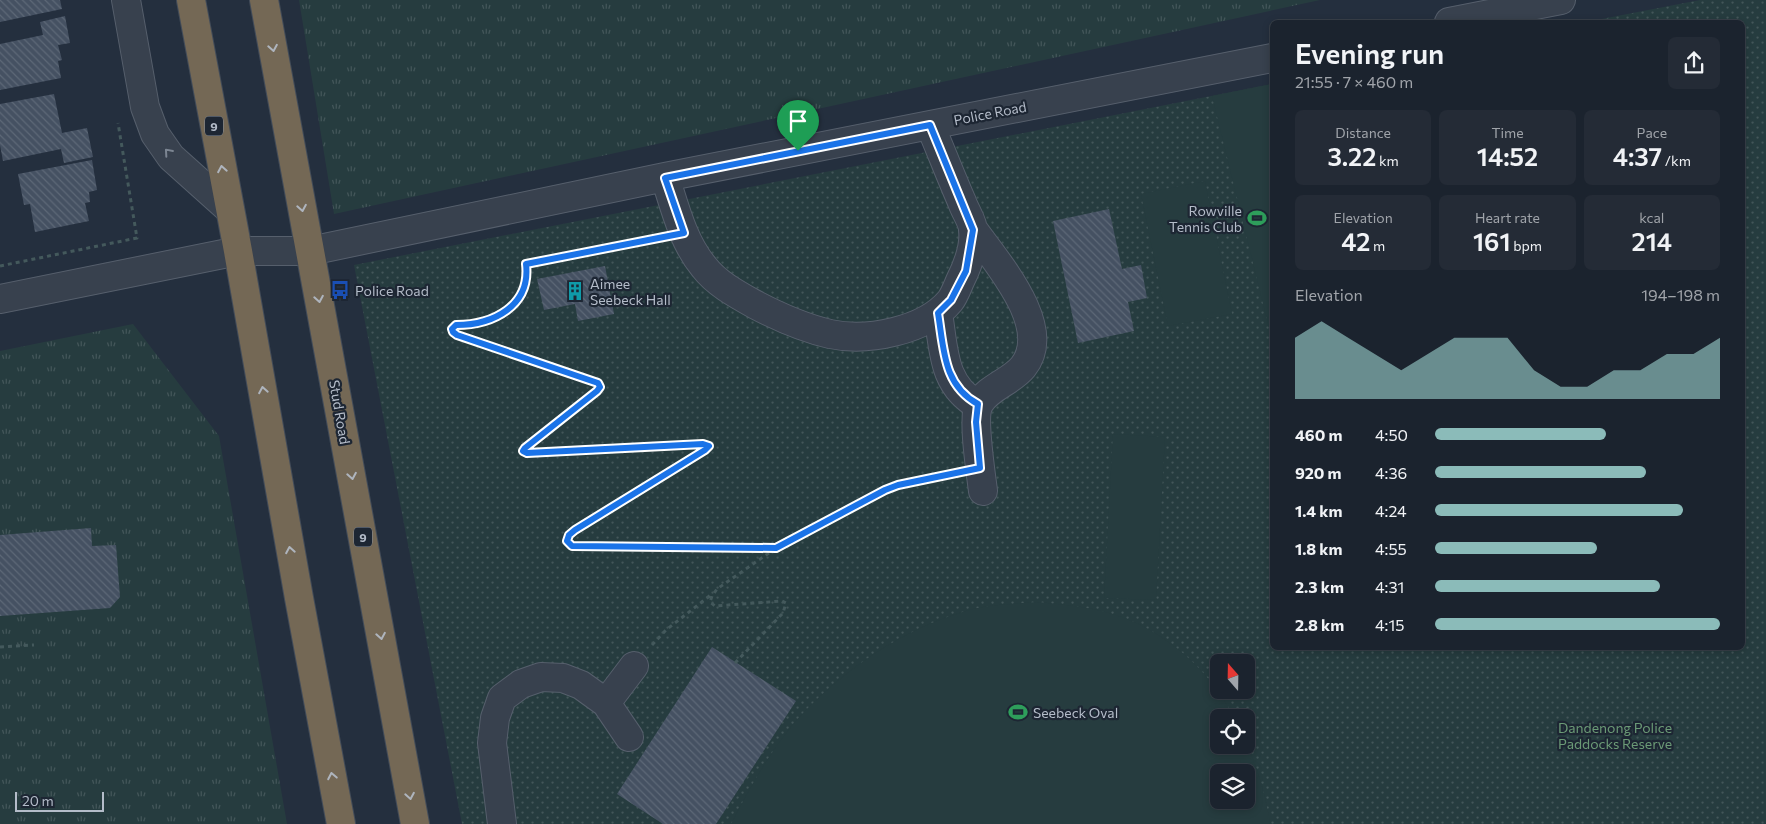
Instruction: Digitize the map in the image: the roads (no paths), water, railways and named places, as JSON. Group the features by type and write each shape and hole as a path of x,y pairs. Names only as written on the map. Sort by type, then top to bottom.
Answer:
{"highway":[{"name":"9","path":"191,0 341,824"},
{"name":"Stud Road","path":"264,0 415,824"}],"street":[{"path":"126,0 145,107 155,134 171,157 229,209"},
{"path":"1459,20 1561,0"},
{"name":"Police Road","path":"0,299 238,251 310,251 665,178 1270,58"},
{"path":"930,125 973,230 1023,304 1032,326 1032,346 1023,367 988,393 978,404 976,422 982,479"},
{"path":"665,178 684,233 704,268 724,285 766,310 810,328 831,334 864,336 892,332 915,326 938,313 951,300 966,271 973,230"},
{"path":"938,313 947,369 956,386 968,399 978,404"},
{"path":"606,703 634,666"},
{"path":"502,824 492,742 495,718 502,698 520,684 541,677 563,678 581,685 606,703 629,737"}],"place":[{"name":"Rowville Tennis Club","path":"1257,218"},
{"name":"Police Road","path":"340,290"},
{"name":"Aimee Seebeck Hall","path":"575,291"},
{"name":"Seebeck Oval","path":"1018,712"}],"park label":[{"name":"Dandenong Police Paddocks Reserve","path":"1615,736"}]}
